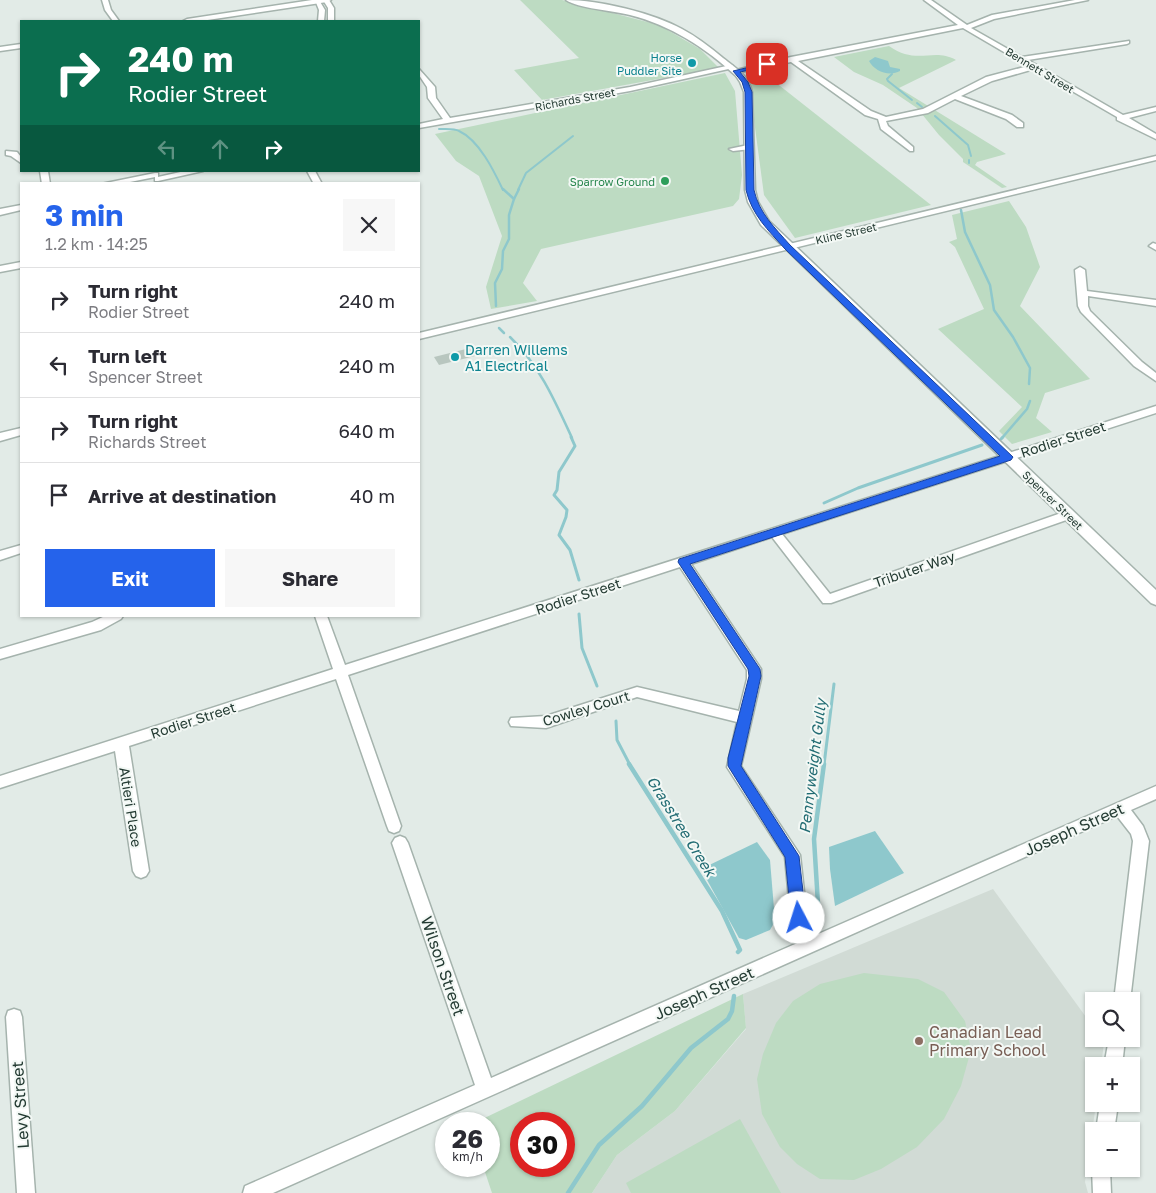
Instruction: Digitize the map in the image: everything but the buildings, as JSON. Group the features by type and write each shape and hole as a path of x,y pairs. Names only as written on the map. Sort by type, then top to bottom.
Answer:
{"street":[{"path":"105,0 108,10 115,20"},
{"path":"194,20 327,0 331,8 330,20"},
{"name":"Spencer Street","path":"570,0 650,19 671,26 733,69 745,82 748,92 750,190 753,202 765,223 1156,599"},
{"name":"Bennett Street","path":"927,0 1034,67 1156,137"},
{"name":"Richards Street","path":"420,126 630,89 966,26 992,17 1085,0"},
{"path":"317,2 322,10 321,20"},
{"path":"1021,59 1127,42"},
{"path":"0,49 20,46"},
{"path":"791,59 869,114 882,119 920,112 989,79 1034,67"},
{"path":"420,72 431,87 432,98 448,121"},
{"path":"955,96 1006,116 1020,125"},
{"path":"1120,118 1156,109"},
{"path":"882,119 884,127 910,149"},
{"path":"733,149 748,147"},
{"path":"9,152 20,160"},
{"name":"Kline Street","path":"420,336 1156,158"},
{"path":"125,182 194,172"},
{"path":"0,203 20,199"},
{"path":"0,212 20,208"},
{"path":"0,270 20,265"},
{"path":"1080,270 1085,311 1138,364 1156,378"},
{"path":"1083,293 1156,303"},
{"name":"Rodier Street","path":"0,782 1156,409"},
{"path":"0,437 20,432"},
{"name":"Tributer Way","path":"775,533 827,600 1068,515"},
{"path":"0,556 20,548"},
{"path":"683,562 754,669 755,676 735,758 735,768 792,856 799,921 812,944"},
{"path":"0,654 96,626 115,617"},
{"path":"321,617 394,826"},
{"name":"Cowley Court","path":"516,722 546,722 637,692 744,718"},
{"name":"Altieri Place","path":"121,744 141,870"},
{"name":"Joseph Street","path":"252,1193 1156,792"},
{"path":"1120,808 1138,831 1142,841 1123,992"},
{"name":"Wilson Street","path":"400,843 486,1090"},
{"name":"Levy Street","path":"14,1017 26,1193"},
{"path":"1101,1177 1102,1193"}],"shaded area":[{"name":"Canadian Lead Primary School","path":"993,889 1085,1016 1085,1047 1103,1047 1102,1057 1085,1057 1085,1112 1095,1112 1093,1122 1085,1122 1085,1182 1088,1193 592,1193 617,1155 675,1111 746,1029 743,994"}],"green space":[{"path":"520,0 562,0 659,25 700,49 719,68 542,100 514,70 579,58"},
{"path":"889,46 908,55 940,55 956,60 899,88 1006,154 977,162 975,165 1007,187 1002,188 963,162 963,159 939,135 917,108 883,85 854,72 834,57"},
{"path":"761,71 931,205 795,238 764,195 748,75"},
{"path":"725,73 735,91 742,175 739,199 733,206 541,249 523,283 537,301 491,309 486,287 502,236 479,176 456,161 435,134"},
{"path":"1009,201 1026,227 1040,267 1020,306 1090,379 1045,393 1036,418 1052,432 1012,444 999,431 1022,407 938,329 984,309 955,247 949,242 957,239 952,215"},
{"path":"864,973 918,979 944,992 965,1021 971,1050 961,1086 944,1119 917,1147 881,1169 854,1180 820,1179 797,1164 780,1147 762,1114 757,1079 763,1054 776,1023 793,1001 820,984"},
{"path":"743,994 746,1028 675,1111 617,1155 592,1193 492,1193 487,1177 500,1177 500,1112 497,1112"},
{"path":"740,1119 781,1193 631,1193 626,1183"}],"water":[{"path":"875,57 888,61 890,67 900,69 900,71 887,73 874,68 869,61"},
{"path":"875,831 904,873 835,906 829,847"},
{"path":"757,842 770,860 775,921 770,930 746,940 739,938 701,869"}],"waterway":[{"name":"Pennyweight Gully","path":"892,74 887,79 888,81 912,100"},
{"name":"Pennyweight Gully","path":"917,103 922,107"},
{"name":"Pennyweight Gully","path":"935,116 968,145 971,156"},
{"name":"Grasstree Creek","path":"439,129 457,130 473,141 485,157 503,190"},
{"path":"518,190 526,173 573,136"},
{"name":"Grasstree Creek","path":"503,189 514,199"},
{"path":"514,199 519,189"},
{"name":"Grasstree Creek","path":"496,306 495,283 502,269 503,251 509,239 509,215 514,199"},
{"name":"Pennyweight Gully","path":"961,210 965,232 990,285 994,310 1013,337 1030,368 1029,384"},
{"name":"Grasstree Creek","path":"499,328 504,333"},
{"name":"Grasstree Creek","path":"510,337 521,348 538,372 553,397 572,438"},
{"name":"Pennyweight Gully","path":"1002,438 1027,409 1030,401"},
{"name":"Grasstree Creek","path":"571,437 575,446 559,472 557,490 554,495 567,510 559,535 570,550 579,580"},
{"name":"Pennyweight Gully","path":"824,503 858,488 982,445"},
{"name":"Grasstree Creek","path":"579,614 582,648 597,686"},
{"name":"Pennyweight Gully","path":"824,765 834,684"},
{"name":"Grasstree Creek","path":"616,721 617,740 630,765"},
{"name":"Grasstree Creek","path":"629,764 722,911 740,950 738,952"},
{"name":"Pennyweight Gully","path":"813,909 818,904 814,839 824,764"},
{"name":"Pennyweight Gully","path":"568,1193 599,1145 642,1106 691,1048 728,1019 732,1011 734,996"}],"place":[{"name":"Horse Puddler Site","path":"692,63"},
{"name":"Sparrow Ground","path":"665,181"},
{"name":"Darren Willems A1 Electrical","path":"455,357"},
{"name":"Canadian Lead Primary School","path":"919,1041"}],"route":[{"path":"767,64 736,71 745,82 748,92 750,190 753,202 760,216 788,247 1008,457 683,562 754,669 755,676 734,766 737,774 792,856 799,918"}]}
